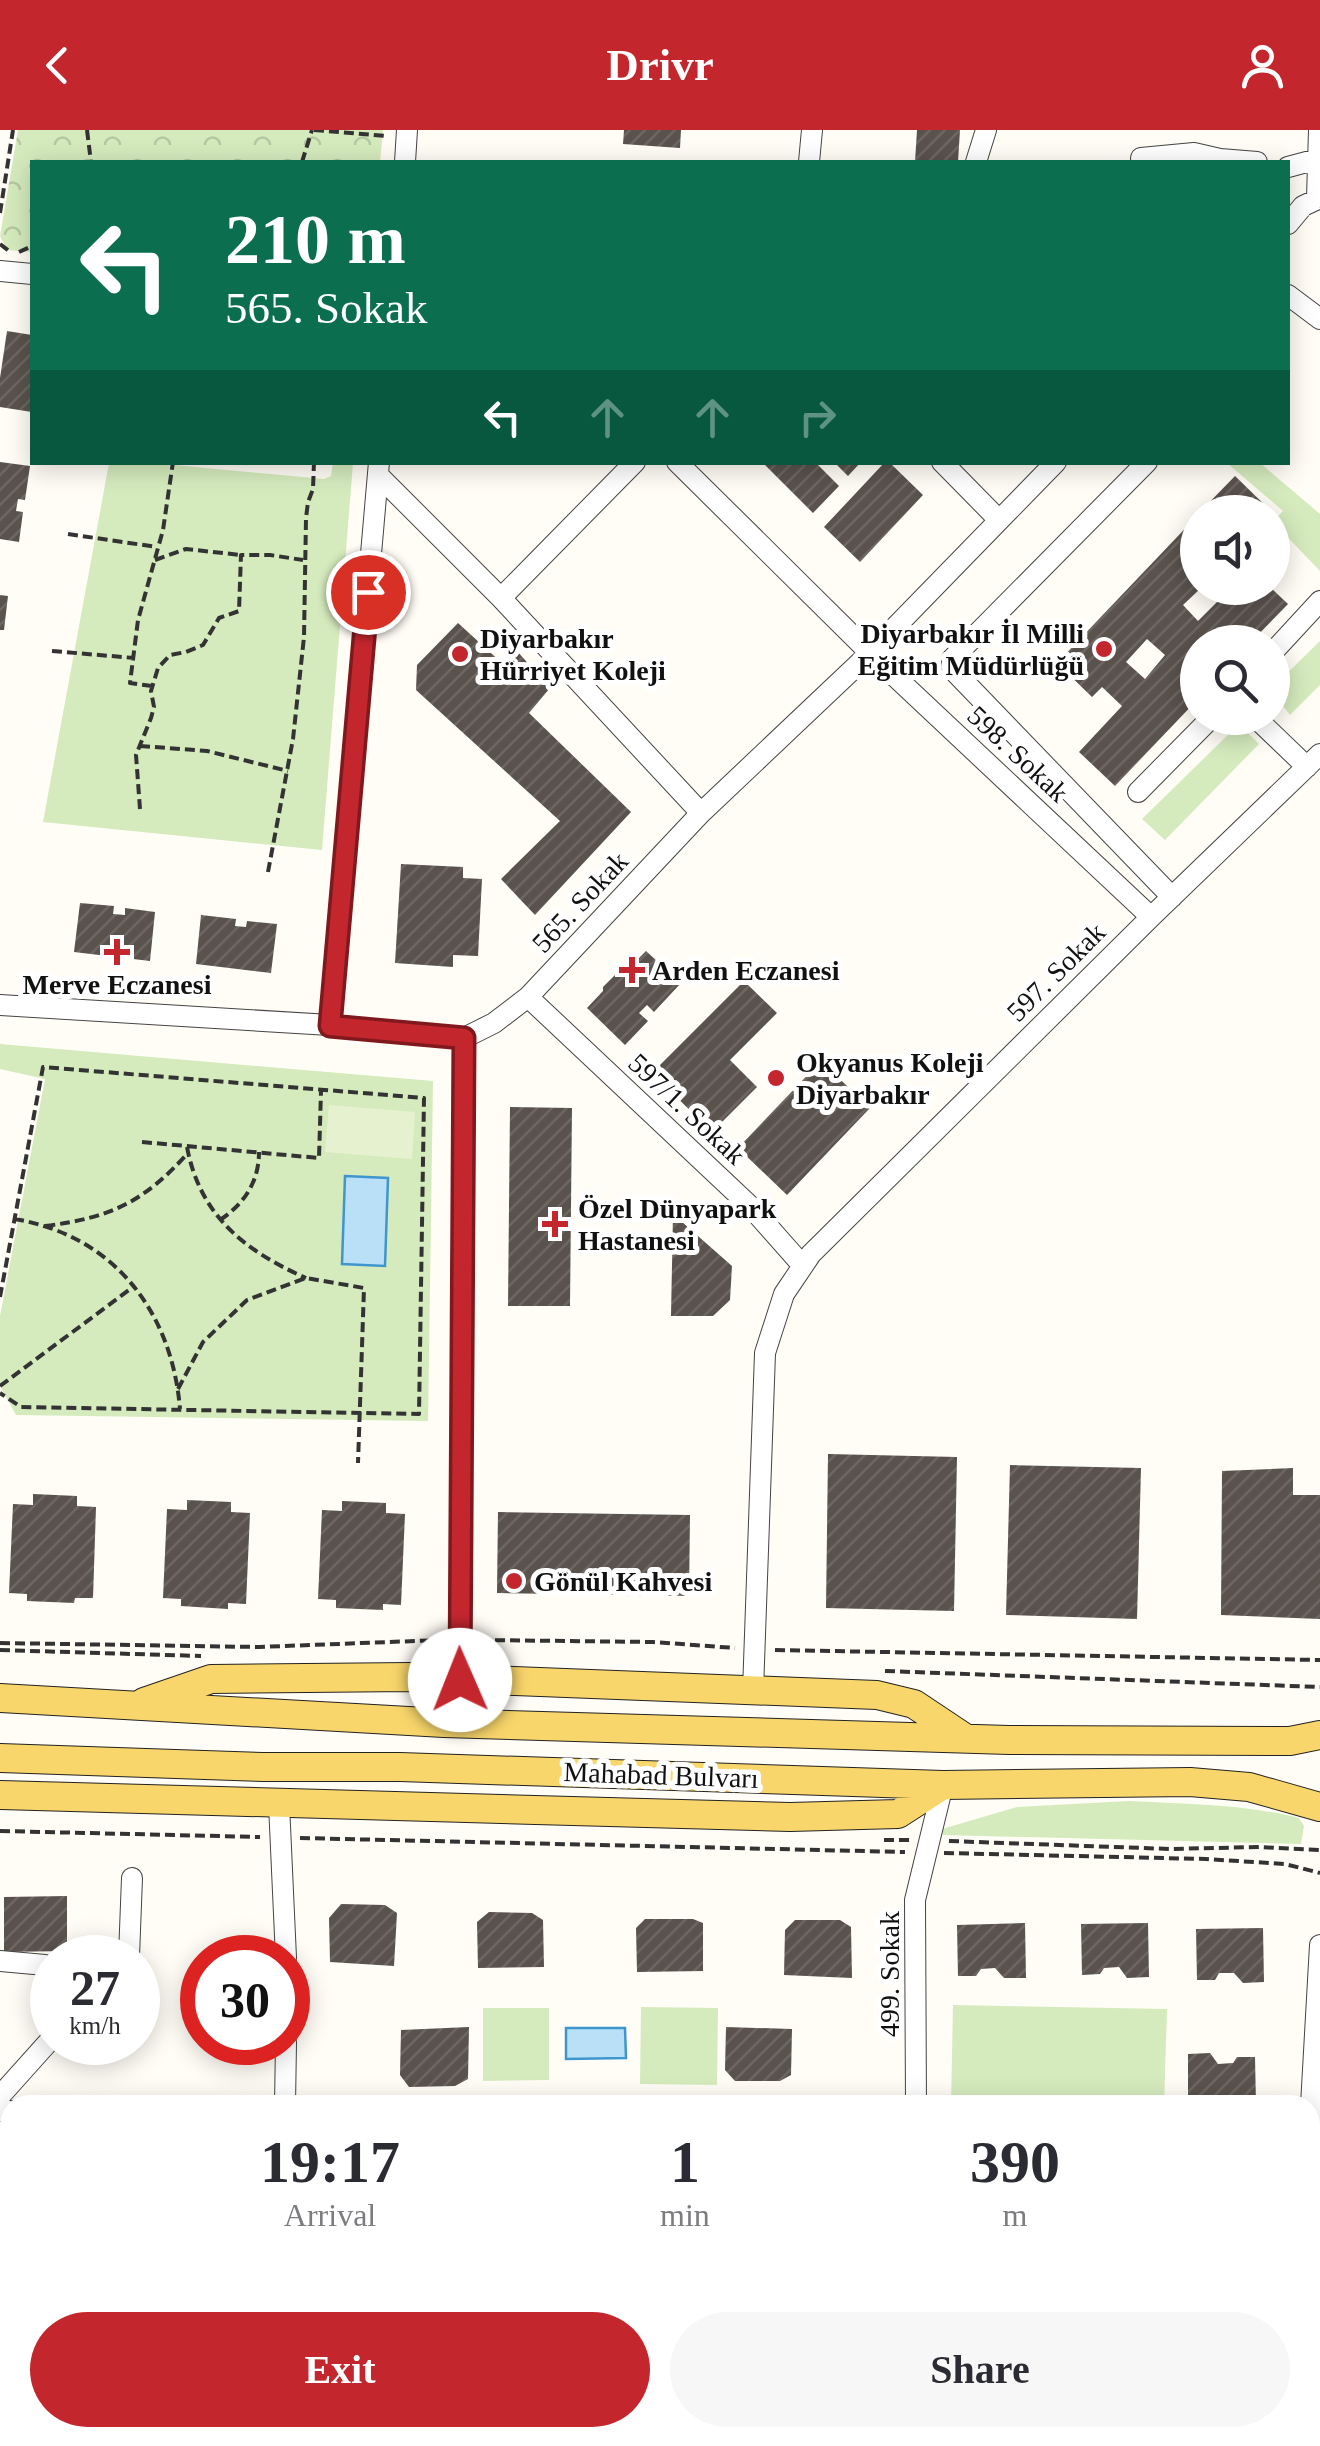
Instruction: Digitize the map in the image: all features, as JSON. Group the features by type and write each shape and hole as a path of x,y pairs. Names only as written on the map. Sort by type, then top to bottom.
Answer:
{"main road":[{"path":"130,1706 211,1680 410,1678 877,1695 914,1704 966,1739"},
{"name":"Mahabad Bulvarı","path":"0,1698 444,1723 966,1739 1290,1742 1320,1735"},
{"name":"Mahabad Bulvarı","path":"0,1758 263,1767 400,1766 943,1785 1190,1782 1248,1786 1320,1807"},
{"path":"0,1794 790,1817 898,1814 943,1785"}],"street":[{"path":"404,160 408,130"},
{"path":"809,160 812,130"},
{"path":"977,160 986,130"},
{"path":"1290,222 1303,206 1318,198 1319,130"},
{"path":"1141,158 1194,153 1232,160"},
{"path":"1290,166 1318,159"},
{"path":"0,270 30,274"},
{"path":"1290,297 1320,320"},
{"path":"501,598 632,465"},
{"name":"598. Sokak","path":"680,465 870,652 1151,918"},
{"path":"945,465 999,520"},
{"name":"565. Sokak","path":"464,1038 494,1023 528,997 701,813 870,652 1053,465"},
{"path":"1144,465 952,659 952,669 1172,897"},
{"path":"378,468 701,813"},
{"path":"330,1026 378,468"},
{"path":"1290,633 1320,601"},
{"path":"1138,792 1195,735"},
{"path":"1279,735 1314,761"},
{"name":"597. Sokak","path":"753,1691 765,1353 784,1294 812,1254 1314,761"},
{"name":"597/1. Sokak","path":"528,997 749,1204 803,1266"},
{"path":"0,1005 464,1038 460,1680"},
{"name":"499. Sokak","path":"916,2095 915,1900 943,1785"},
{"path":"279,1804 285,1935"},
{"path":"131,1935 132,1878"},
{"path":"1312,2095 1320,1945"},
{"path":"0,1962 30,1964"},
{"path":"1,2095 30,2063"},
{"path":"285,2095 286,2065"}],"path":[{"path":"0,213 14,130"},
{"path":"87,130 92,160"},
{"path":"303,160 313,130 386,136"},
{"path":"15,254 30,247"},
{"path":"152,686 130,683 138,620 158,547 172,465"},
{"path":"268,872 288,771 304,636 306,518 314,465"},
{"path":"68,534 158,547"},
{"path":"155,560 186,549 306,560"},
{"path":"140,809 136,755 154,707 152,686 158,668 170,655 204,645 218,618 239,611 241,555"},
{"path":"52,651 134,658"},
{"path":"140,746 208,751 288,771"},
{"path":"0,1297 43,1067 424,1098 419,1414 21,1407 0,1393"},
{"path":"142,1142 319,1158 321,1090"},
{"path":"187,1145 194,1172 220,1220 255,1252 306,1278 364,1288 358,1463"},
{"path":"220,1220 248,1194 256,1178 260,1152"},
{"path":"45,1226 96,1218 115,1210 155,1185 188,1153"},
{"path":"14,1220 72,1236 134,1286 148,1304 173,1363 180,1408"},
{"path":"178,1390 203,1342 247,1300 306,1278"},
{"path":"0,1386 134,1286"},
{"path":"0,1643 259,1647 460,1640 653,1642 755,1650 1320,1660"},
{"path":"0,1830 1206,1859 1285,1864 1320,1873"}],"green space":[{"path":"18,130 383,130 380,160 30,160 30,252 7,250 0,236"},
{"path":"109,465 174,465 324,479 331,476 333,465 353,465 322,850 43,822"},
{"path":"1229,465 1262,465 1320,514 1320,571 1290,540 1290,495 1264,495"},
{"path":"1320,641 1320,685 1290,715 1290,670"},
{"path":"1228,735 1250,735 1259,744 1165,840 1142,819"},
{"path":"0,1044 433,1081 428,1421 16,1415 0,1386 0,1316 45,1079 0,1069"},
{"path":"329,1105 415,1112 412,1159 325,1152"},
{"path":"1129,1801 1236,1807 1299,1818 1304,1826 1301,1844 943,1835 942,1829 1017,1807"},
{"path":"953,2005 1167,2009 1164,2095 951,2095"},
{"path":"641,2007 718,2008 717,2085 640,2084"},
{"path":"483,2008 549,2008 549,2080 483,2081"}],"water":[{"path":"345,1176 388,1178 385,1266 342,1264"},
{"path":"566,2028 625,2028 626,2058 566,2059"}],"building":[{"path":"624,130 681,130 680,148 623,144"},
{"path":"917,130 960,130 958,160 915,160"},
{"path":"7,331 30,335 30,412 0,407"},
{"path":"0,462 30,466 25,500 18,499 16,511 23,512 19,542 0,539"},
{"path":"765,465 818,465 839,486 813,513"},
{"path":"837,465 858,465 848,476"},
{"path":"882,465 892,465 923,495 860,562 824,527"},
{"path":"1235,476 1255,495 1217,495"},
{"name":"Diyarbakır İl Milli Eğitim Müdürlüğü","path":"1180,534 1180,605 1198,621 1214,605 1287,605 1268,625 1180,625 1180,718 1115,786 1079,752 1122,706 1102,687 1092,697 1057,663","holes":["1147,639 1165,655 1145,679 1126,662"]},
{"path":"0,595 8,596 4,630 0,630"},
{"path":"458,623 503,664 517,651 550,688 529,713 631,812 535,915 501,879 560,821 416,690 417,665"},
{"path":"401,864 463,867 463,878 482,879 478,956 453,955 453,967 395,963"},
{"path":"80,903 114,906 113,914 125,915 125,908 155,912 150,961 74,952"},
{"path":"201,915 236,919 235,926 246,927 247,921 277,924 271,973 196,964"},
{"path":"646,951 681,983 654,1012 647,1005 639,1013 648,1021 625,1045 587,1008 628,962"},
{"path":"744,981 777,1013 730,1060 757,1087 712,1132 652,1073"},
{"path":"821,1061 870,1108 787,1195 738,1148"},
{"path":"510,1107 572,1108 570,1306 508,1306"},
{"path":"673,1214 732,1266 730,1300 713,1316 671,1316"},
{"path":"828,1454 957,1457 954,1611 826,1608"},
{"path":"1010,1465 1141,1468 1137,1619 1006,1615"},
{"path":"1293,1468 1293,1495 1320,1495 1320,1619 1221,1615 1222,1471"},
{"path":"33,1494 77,1496 77,1506 96,1507 93,1598 75,1598 74,1603 27,1601 27,1594 9,1593 13,1504 33,1505"},
{"path":"187,1500 231,1502 231,1512 250,1513 246,1604 228,1603 228,1609 181,1606 181,1599 163,1598 167,1509 187,1510"},
{"path":"342,1501 386,1503 386,1513 405,1514 401,1605 383,1604 383,1610 336,1608 336,1600 318,1599 322,1510 342,1511"},
{"path":"498,1512 690,1515 689,1596 497,1593"},
{"path":"67,1896 67,1935 30,1935 30,1952 4,1952 4,1897"},
{"path":"341,1904 385,1905 397,1913 394,1966 330,1962 329,1918"},
{"path":"489,1912 532,1913 543,1920 544,1967 478,1968 477,1922"},
{"path":"645,1919 693,1919 703,1923 703,1971 637,1972 636,1928"},
{"path":"795,1920 840,1920 851,1927 852,1978 784,1975 785,1930"},
{"path":"1025,1923 1026,1978 1004,1978 995,1968 981,1969 976,1976 958,1976 957,1925"},
{"path":"1148,1923 1149,1977 1127,1978 1119,1967 1082,1975 1081,1924"},
{"path":"1263,1928 1264,1982 1243,1983 1234,1973 1219,1973 1215,1980 1197,1980 1196,1929"},
{"path":"469,2027 468,2079 455,2086 409,2087 400,2075 401,2030"},
{"path":"726,2027 792,2029 791,2075 780,2081 735,2081 725,2070"},
{"path":"1210,2053 1218,2064 1233,2063 1237,2057 1255,2057 1256,2095 1188,2095 1188,2054"}],"place":[{"name":"Diyarbakır İl Milli Eğitim Müdürlüğü","path":"1104,649"},
{"name":"Diyarbakır Hürriyet Koleji","path":"460,654"},
{"name":"Merve Eczanesi","path":"117,952"},
{"name":"Arden Eczanesi","path":"632,970"},
{"name":"Okyanus Koleji Diyarbakır","path":"776,1078"},
{"name":"Özel Dünyapark Hastanesi","path":"555,1224"},
{"name":"Gönül Kahvesi","path":"514,1581"}],"route":[{"path":"368,592 330,1026 464,1038 460,1680"}]}
